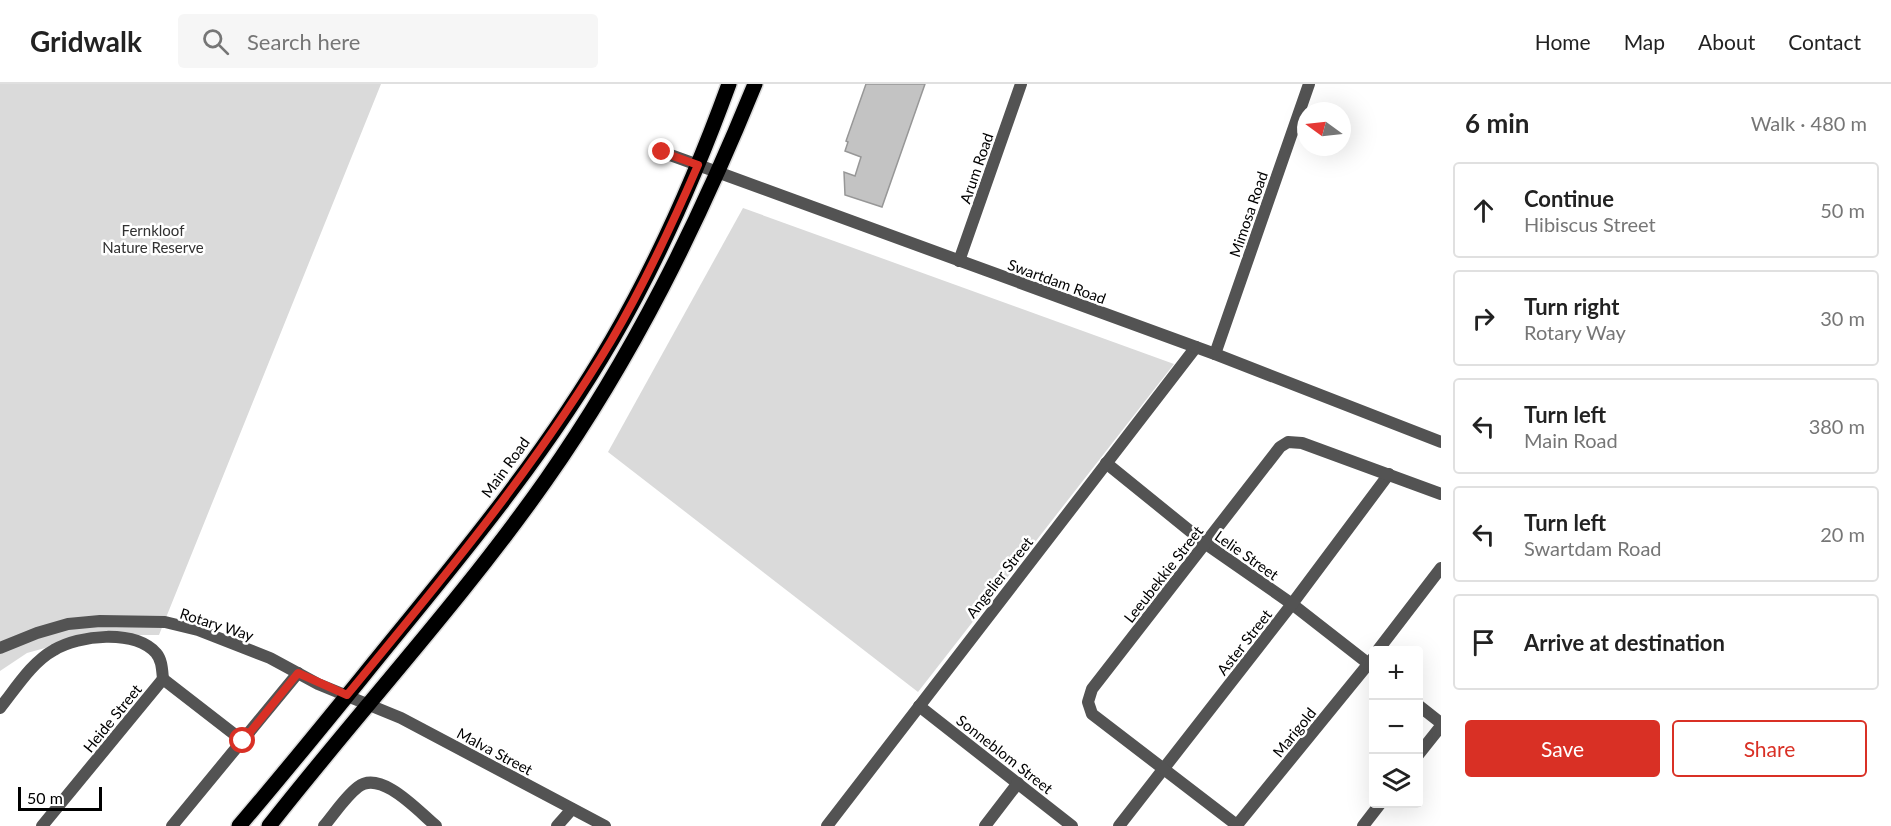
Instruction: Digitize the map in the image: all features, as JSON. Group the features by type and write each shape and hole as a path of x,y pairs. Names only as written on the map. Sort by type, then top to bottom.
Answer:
{"main road":[{"name":"Main Road","path":"239,826 501,505 560,422 612,339 649,269 698,165 729,84"},
{"path":"268,826 504,537 572,442 613,378 655,303 719,173 755,84"}],"street":[{"name":"Arum Road","path":"959,261 1021,84"},
{"name":"Mimosa Road","path":"1215,354 1309,84"},
{"name":"Swartdam Road","path":"662,152 1215,354 1441,442"},
{"name":"Angelier Street","path":"826,826 1196,347"},
{"name":"Leeubekkie Street","path":"1237,826 1092,714 1088,702 1092,689 1280,447 1288,442 1302,443 1441,494"},
{"name":"Lelie Street","path":"1106,463 1206,544 1369,661"},
{"name":"Aster Street","path":"1119,826 1292,604 1389,474"},
{"path":"1382,646 1441,568"},
{"name":"Rotary Way","path":"0,648 37,633 68,624 146,621 198,630 270,658 347,695"},
{"path":"0,708 43,658 54,650 79,641 123,638 140,642 157,654 162,664 163,679"},
{"name":"Marigold","path":"1237,826 1369,667"},
{"path":"172,826 298,673"},
{"name":"Heide Street","path":"49,824 163,679 243,741"},
{"name":"Malva Street","path":"347,695 369,703 605,826"},
{"name":"Sonneblom Street","path":"919,706 1072,826"},
{"path":"1420,754 1441,724 1423,708"},
{"path":"985,826 1018,783"},
{"path":"324,826 352,793 363,784 385,784 436,826"},
{"path":"1363,826 1377,808"},
{"path":"557,826 572,809"}],"green space":[{"name":"Fernkloof Nature Reserve","path":"0,84 381,84 159,635 92,635 27,653 0,671"},
{"path":"743,208 1174,364 918,692 608,452"}],"building":[{"path":"866,84 925,84 882,207 845,195 844,172 855,176 861,157 845,151 848,142 846,141"}],"route":[{"path":"243,741 298,673 318,684 347,695 456,563 526,472 612,339 649,269 698,165 662,152"}]}
